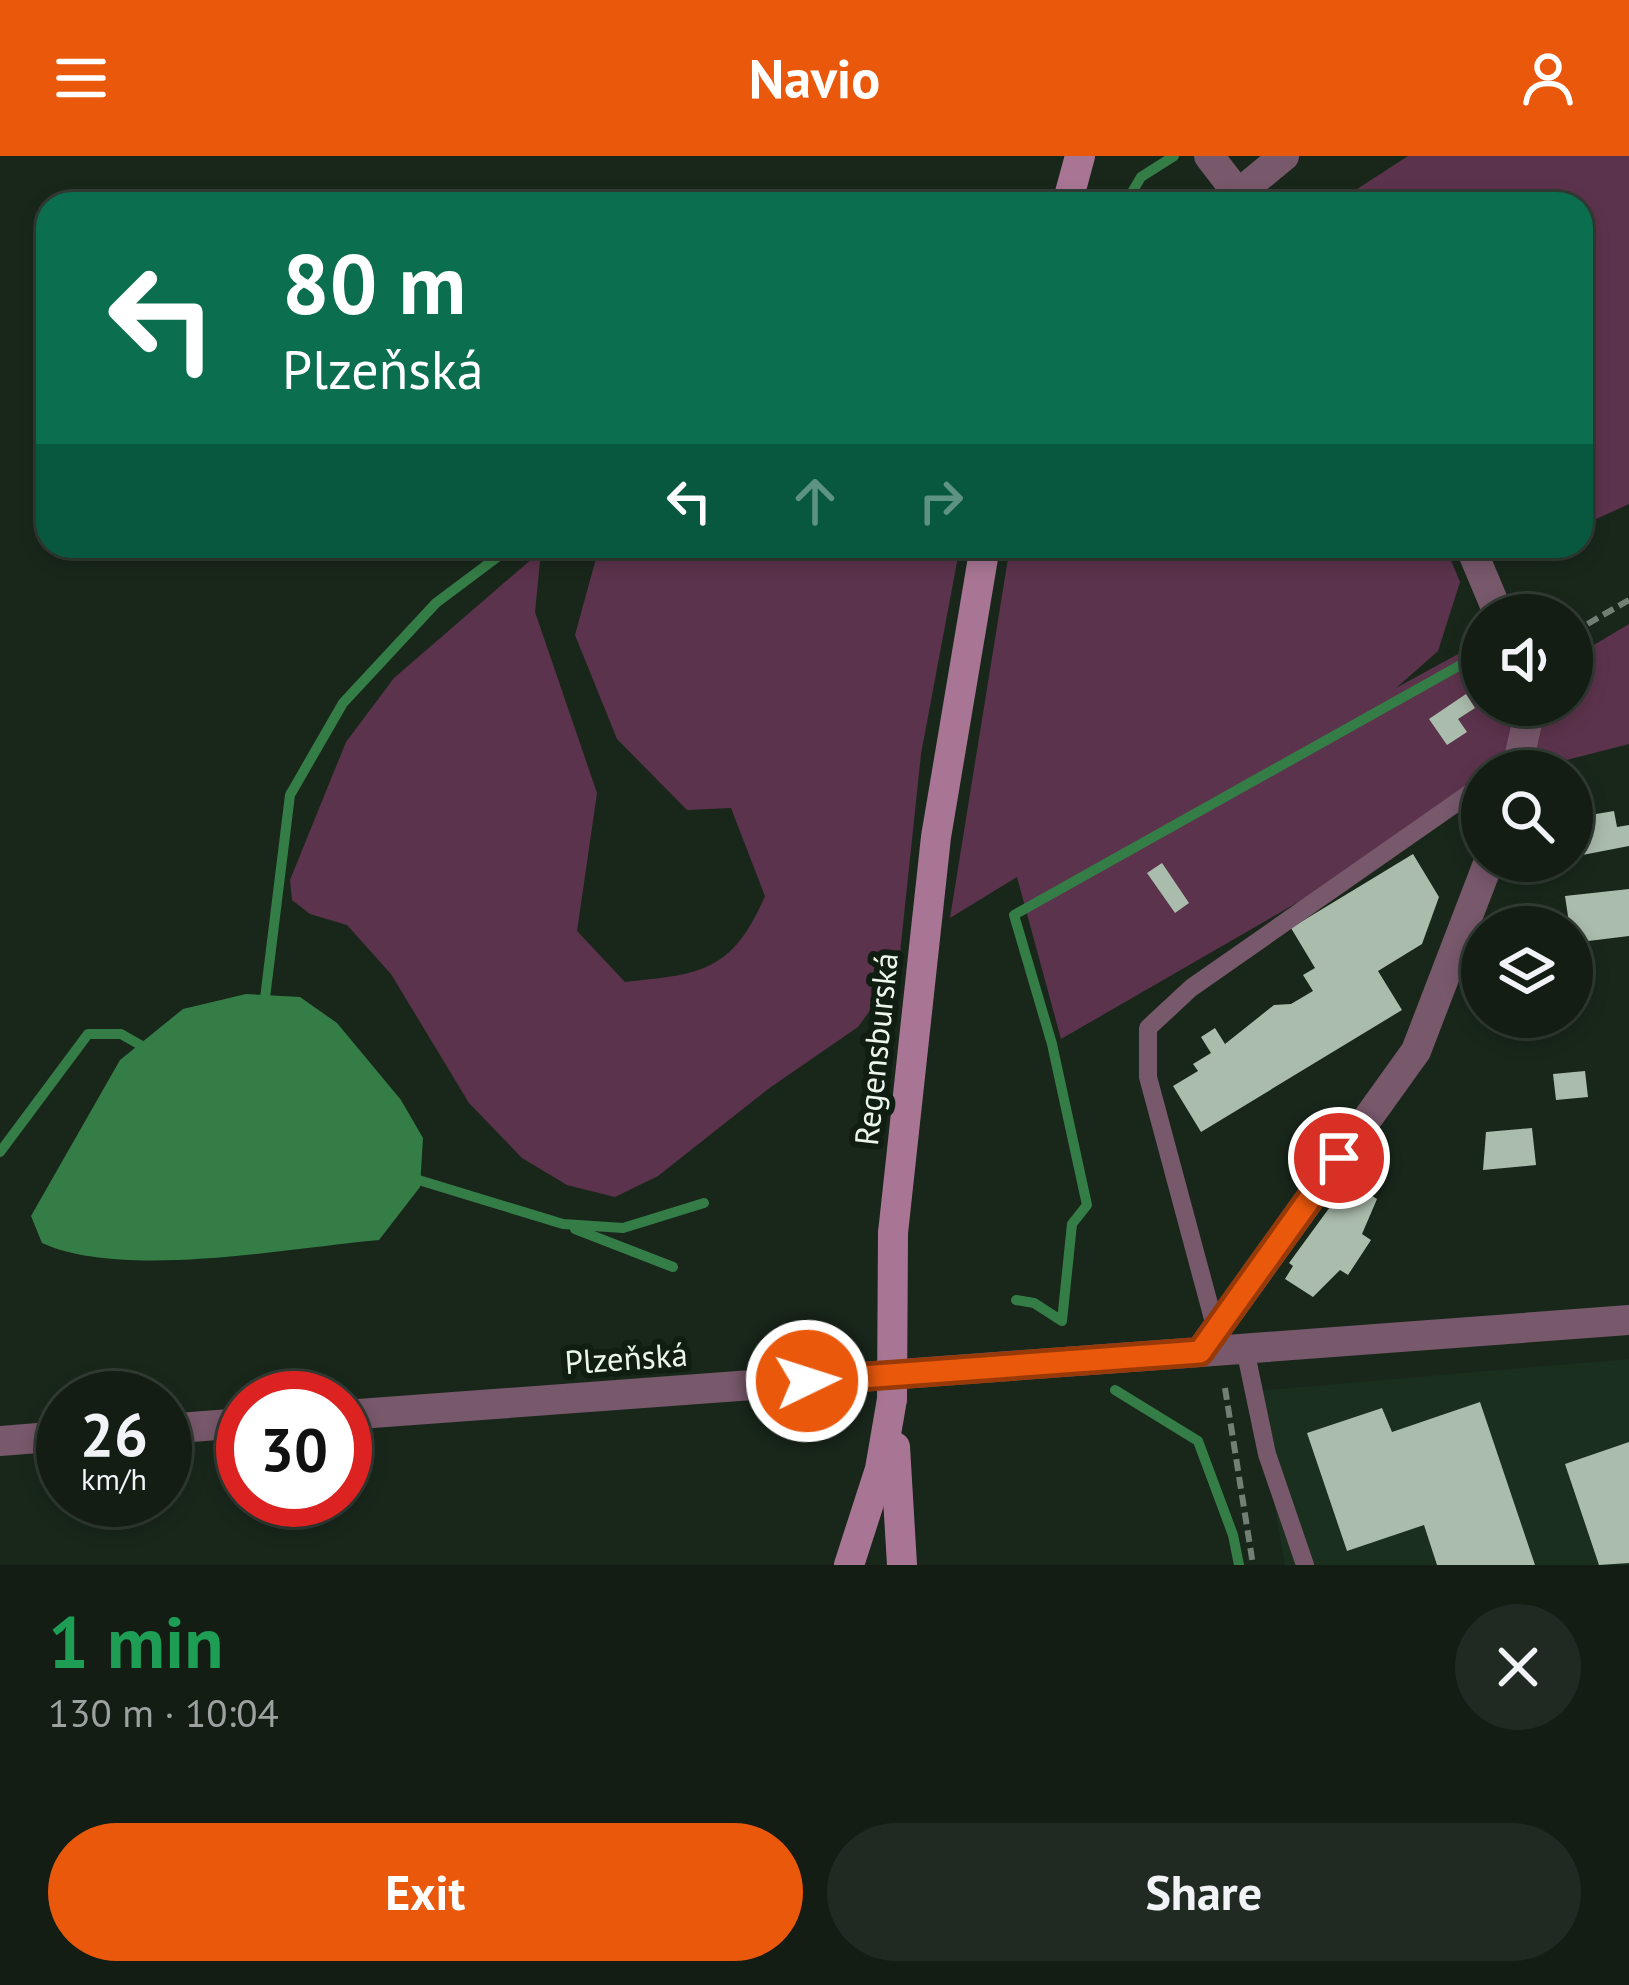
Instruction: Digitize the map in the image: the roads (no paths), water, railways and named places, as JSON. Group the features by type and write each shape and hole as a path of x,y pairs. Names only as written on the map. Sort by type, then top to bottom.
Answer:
{"main road":[{"path":"1070,192 1080,156"},
{"name":"Regensburská","path":"888,1469 893,1233 904,1120 948,749 983,558"},
{"path":"849,1565 888,1469"},
{"path":"888,1469 902,1565"}],"street":[{"path":"1209,156 1237,192"},
{"path":"1249,192 1284,156"},
{"path":"1475,558 1489,594"},
{"path":"1208,1341 1416,1051 1482,882"},
{"name":"Plzeňská","path":"372,1413 1208,1341 1245,1348 1629,1320"},
{"path":"0,1441 36,1438"}],"lane":[{"path":"1208,1341 1148,1077 1148,1028 1191,988 1461,799"},
{"path":"1245,1348 1267,1454 1304,1565"}],"waterway":[{"path":"1132,192 1141,177 1174,156"},
{"path":"264,1006 290,795 343,703 436,603 496,558"},
{"path":"1016,1300 1034,1303 1062,1321 1072,1224 1087,1205 1052,1044 1014,915 1461,665"},
{"path":"0,1152 88,1034 121,1034 149,1050"},
{"path":"412,1178 563,1224 623,1228 704,1203"},
{"path":"575,1229 673,1267"},
{"path":"1115,1390 1198,1441 1233,1535 1239,1565"}]}
